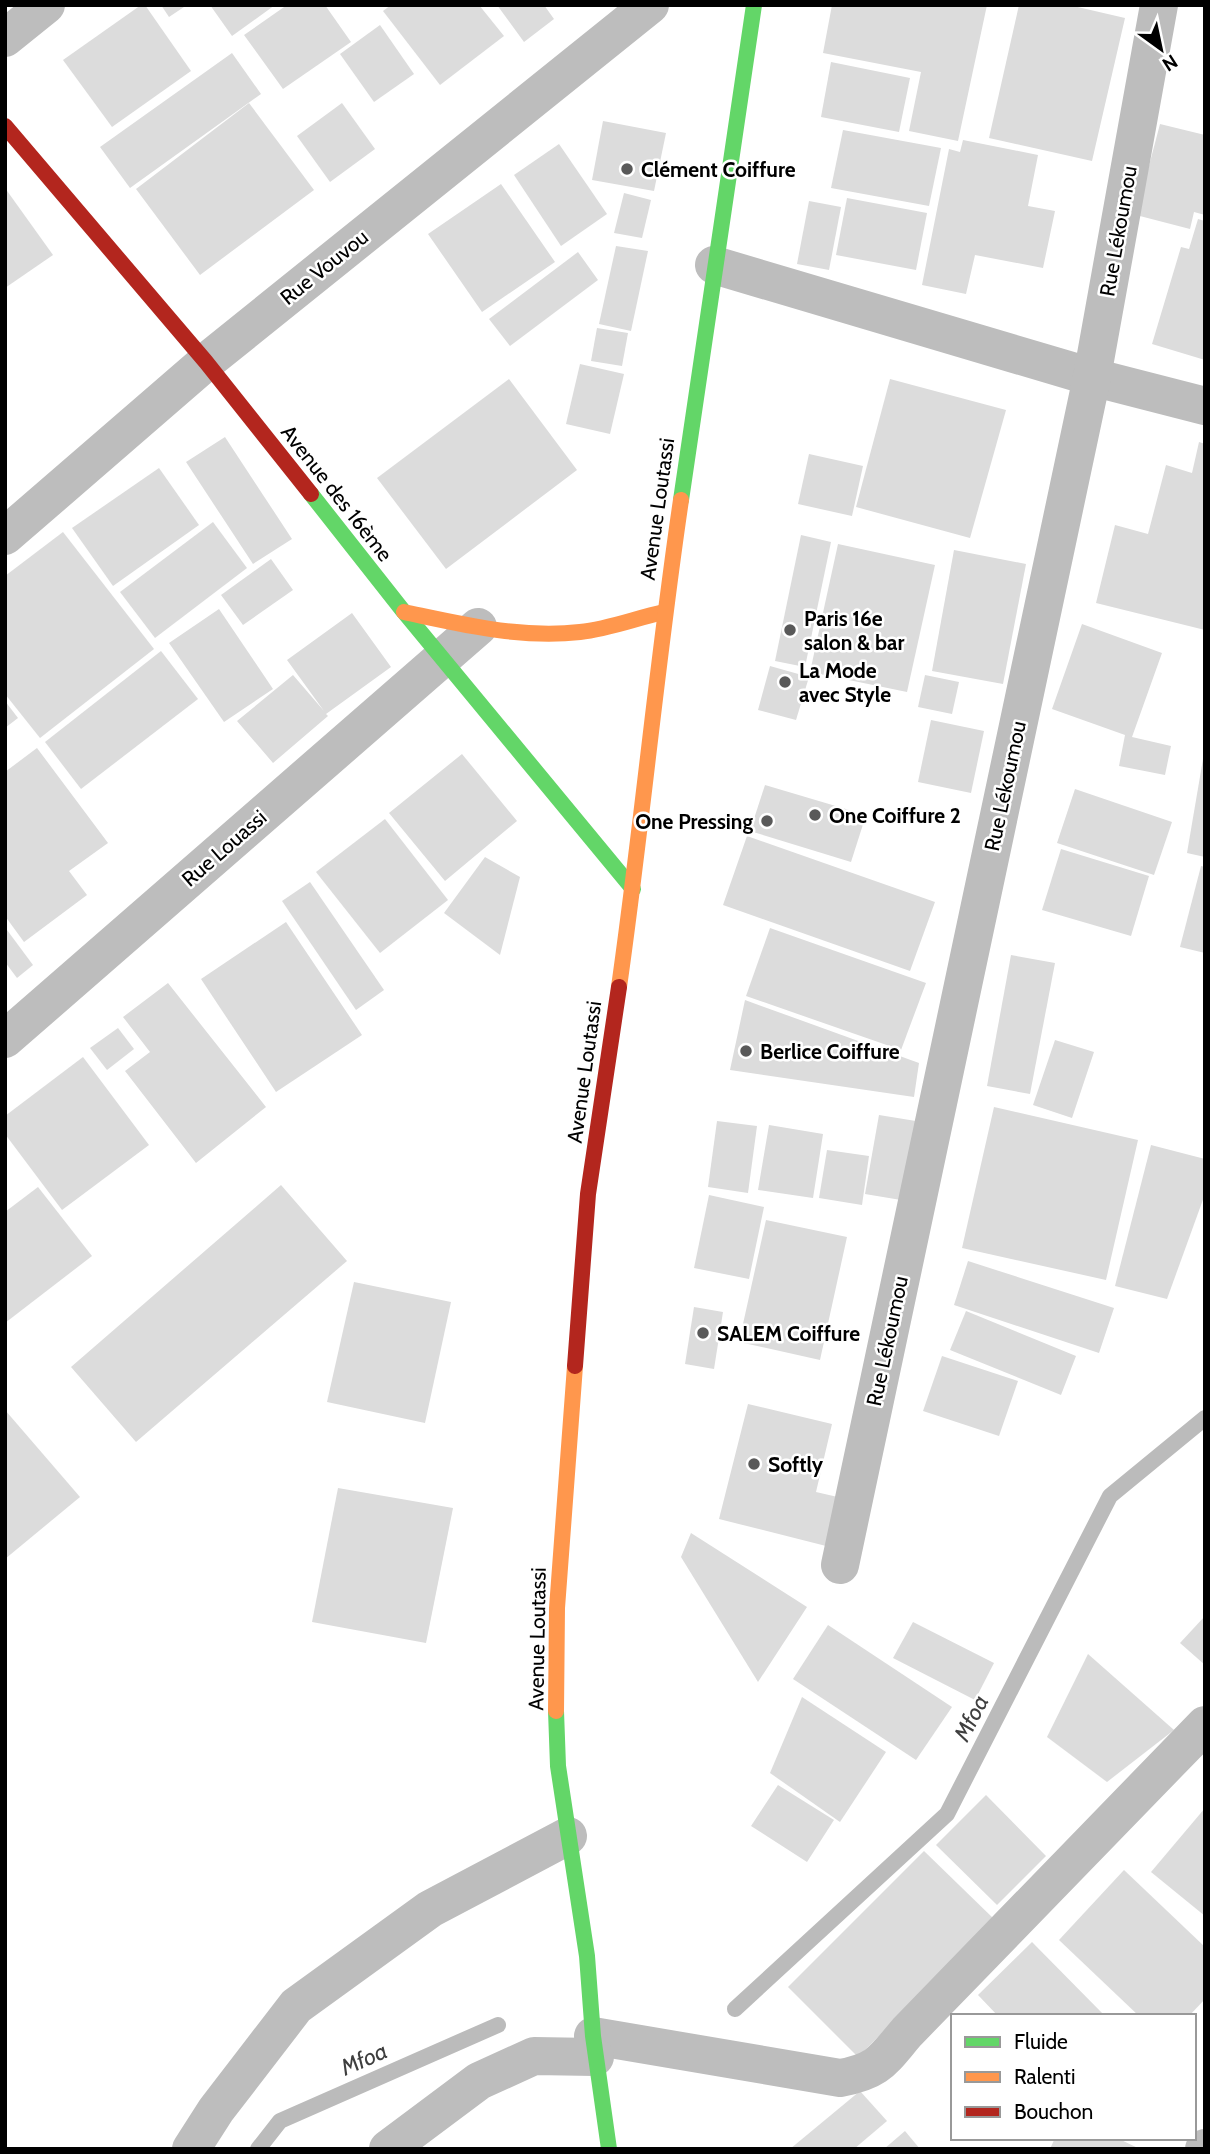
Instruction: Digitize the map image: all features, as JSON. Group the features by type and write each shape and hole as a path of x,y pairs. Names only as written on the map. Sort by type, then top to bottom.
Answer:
{"main road":[{"name":"Avenue Loutassi","path":"608,2149 594,2046 587,1955 558,1766 556,1608 588,1194 633,889 664,612 754,5"},
{"name":"Avenue des 16ème","path":"5,126 206,362 404,612 633,889"},
{"path":"404,612 478,627 558,634 583,632 664,612"}],"street":[{"path":"5,38 46,5"},
{"name":"Rue Vouvou","path":"5,536 206,362 650,5"},
{"name":"Rue Lékoumou","path":"840,1565 1091,377 1159,5"},
{"path":"714,265 1091,377 1205,406"},
{"name":"Rue Louassi","path":"5,1039 478,627"},
{"path":"388,2149 479,2081 534,2056 594,2046 840,2078 863,2074 879,2064 1205,1725"},
{"path":"191,2149 216,2110 296,2006 430,1909 568,1836"}],"building":[{"path":"141,5 145,5 191,71 112,127 63,60"},
{"path":"161,5 187,5 169,17"},
{"path":"210,5 275,5 232,36"},
{"path":"287,5 325,5 351,42 283,89 244,35"},
{"path":"391,5 479,5 504,36 440,85 383,11"},
{"path":"497,5 544,5 554,19 524,42"},
{"path":"832,5 987,5 958,141 909,131 921,72 823,53"},
{"path":"1019,5 1069,5 1125,18 1092,161 989,138"},
{"path":"380,25 414,74 374,102 340,54"},
{"path":"232,53 261,94 130,188 100,147"},
{"path":"831,62 910,78 899,132 821,117"},
{"path":"249,103 314,190 200,275 136,189"},
{"path":"342,103 375,149 330,182 297,136"},
{"path":"603,121 666,133 654,191 592,180"},
{"path":"1160,124 1205,135 1205,215 1194,212 1190,229 1136,215"},
{"path":"843,130 941,148 929,206 831,188"},
{"path":"963,140 1038,155 1028,206 1055,211 1043,268 975,255 966,294 922,285 949,149 960,152"},
{"path":"559,144 607,214 561,246 514,175"},
{"path":"501,184 555,262 482,312 428,234"},
{"path":"5,188 53,255 5,288"},
{"path":"624,193 651,200 642,238 614,233"},
{"path":"847,198 927,213 916,270 836,255"},
{"path":"809,201 841,207 829,270 797,264"},
{"path":"1198,219 1205,221 1205,360 1152,344 1181,247 1189,249"},
{"path":"616,246 648,251 631,331 599,324"},
{"path":"578,252 598,280 510,346 489,319"},
{"path":"597,328 628,333 622,366 591,361"},
{"path":"580,364 624,374 610,434 566,424"},
{"path":"509,379 577,470 446,569 377,478"},
{"path":"890,379 1006,410 970,538 856,507"},
{"path":"225,437 292,539 253,564 186,462"},
{"path":"1199,442 1205,444 1205,630 1096,603 1115,525 1148,534 1166,465 1192,473"},
{"path":"809,454 863,466 852,516 798,504"},
{"path":"159,468 199,525 113,586 72,528"},
{"path":"213,522 247,568 155,638 120,592"},
{"path":"63,532 154,649 40,738 5,694 5,576"},
{"path":"801,535 831,542 805,667 775,661"},
{"path":"838,544 935,565 907,692 810,672"},
{"path":"954,550 1026,564 1003,684 932,671"},
{"path":"271,559 293,590 243,625 221,595"},
{"path":"219,609 273,689 224,722 169,643"},
{"path":"352,613 391,667 326,714 328,716 273,763 237,721 293,675 324,711 287,660"},
{"path":"1082,624 1162,653 1132,737 1171,746 1165,775 1119,766 1125,735 1052,709"},
{"path":"161,651 198,699 81,789 45,742"},
{"path":"770,666 809,677 796,720 758,710"},
{"path":"925,675 959,682 952,714 918,707"},
{"path":"5,701 18,718 5,728"},
{"path":"931,720 984,731 971,793 918,782"},
{"path":"37,748 108,843 69,871 87,895 24,942 5,916 5,772"},
{"path":"462,754 517,821 445,881 389,813"},
{"path":"1205,759 1205,857 1187,853"},
{"path":"765,785 866,815 851,862 750,831"},
{"path":"1075,789 1172,822 1154,875 1057,843"},
{"path":"385,819 448,900 380,953 316,872"},
{"path":"747,836 935,902 910,971 723,905"},
{"path":"1061,849 1149,876 1131,936 1042,910"},
{"path":"485,857 520,877 500,955 444,913"},
{"path":"1201,866 1205,867 1205,953 1180,947"},
{"path":"310,882 384,990 356,1010 282,901"},
{"path":"286,922 362,1035 276,1092 201,979"},
{"path":"770,928 926,983 901,1050 746,996"},
{"path":"7,930 33,965 17,978 5,962"},
{"path":"1011,955 1055,963 1030,1094 987,1086"},
{"path":"168,983 266,1107 196,1163 125,1071 150,1052 123,1017"},
{"path":"745,1000 919,1063 914,1097 730,1070"},
{"path":"118,1028 134,1049 107,1070 90,1048"},
{"path":"1055,1040 1094,1052 1072,1118 1033,1105"},
{"path":"83,1057 149,1145 62,1210 5,1134 5,1116"},
{"path":"994,1107 1138,1140 1106,1280 962,1248"},
{"path":"879,1115 922,1122 907,1201 865,1194"},
{"path":"717,1121 757,1126 748,1193 708,1187"},
{"path":"769,1125 823,1134 813,1198 758,1190"},
{"path":"1151,1145 1205,1159 1205,1194 1167,1299 1115,1286"},
{"path":"827,1150 869,1156 862,1205 819,1198"},
{"path":"281,1185 347,1261 136,1442 71,1367"},
{"path":"38,1187 92,1256 5,1323 5,1212"},
{"path":"709,1195 764,1207 749,1279 694,1268"},
{"path":"766,1220 847,1237 820,1360 739,1342"},
{"path":"968,1261 1114,1308 1099,1353 954,1305"},
{"path":"354,1282 451,1302 425,1423 327,1402"},
{"path":"694,1307 723,1312 714,1369 685,1364"},
{"path":"966,1311 1076,1356 1061,1395 950,1350"},
{"path":"942,1356 1018,1381 999,1436 923,1411"},
{"path":"748,1404 832,1424 816,1492 842,1498 830,1547 719,1519"},
{"path":"5,1410 80,1497 5,1559"},
{"path":"338,1488 453,1508 426,1643 312,1622"},
{"path":"691,1533 807,1607 758,1682 681,1557"},
{"path":"1205,1616 1205,1665 1180,1643"},
{"path":"913,1622 994,1663 975,1700 893,1658"},
{"path":"828,1625 952,1707 916,1760 793,1679"},
{"path":"1088,1654 1174,1730 1107,1782 1047,1737"},
{"path":"802,1697 886,1752 840,1822 770,1773"},
{"path":"778,1785 834,1820 807,1862 751,1826"},
{"path":"986,1795 1046,1856 997,1905 936,1845"},
{"path":"1205,1808 1205,1916 1151,1872"},
{"path":"924,1851 995,1920 858,2057 788,1987"},
{"path":"1124,1870 1205,1947 1205,1999 1191,2014 1137,2014 1059,1940"},
{"path":"1032,1942 1103,2014 996,2014 978,1995"},
{"path":"860,2091 887,2121 854,2149 790,2149"},
{"path":"905,2131 920,2149 884,2149"},
{"path":"1054,2140 1121,2140 1140,2149 1050,2149"}],"waterway":[{"name":"Mfoa","path":"735,2009 947,1814 1110,1496 1205,1418"},
{"name":"Mfoa","path":"258,2149 280,2121 498,2025"}],"traffic: fast":[{"path":"681,500 754,5"},
{"path":"311,494 404,612 633,889"},
{"path":"556,1711 558,1766 587,1956 593,2036 609,2149"}],"traffic: slow":[{"path":"619,987 681,500"},
{"path":"404,612 491,629 536,634 580,632 664,612"},
{"path":"556,1711 557,1608 575,1366"}],"traffic: jam":[{"path":"5,126 206,362 311,494"},
{"path":"575,1366 588,1194 619,987"}],"place":[{"name":"Clément Coiffure","path":"627,169"},
{"name":"Paris 16e salon & bar","path":"790,630"},
{"name":"La Mode avec Style","path":"785,682"},
{"name":"One Coiffure 2","path":"815,815"},
{"name":"One Pressing","path":"767,821"},
{"name":"Berlice Coiffure","path":"746,1051"},
{"name":"SALEM Coiffure","path":"703,1333"},
{"name":"Softly","path":"754,1464"}]}
